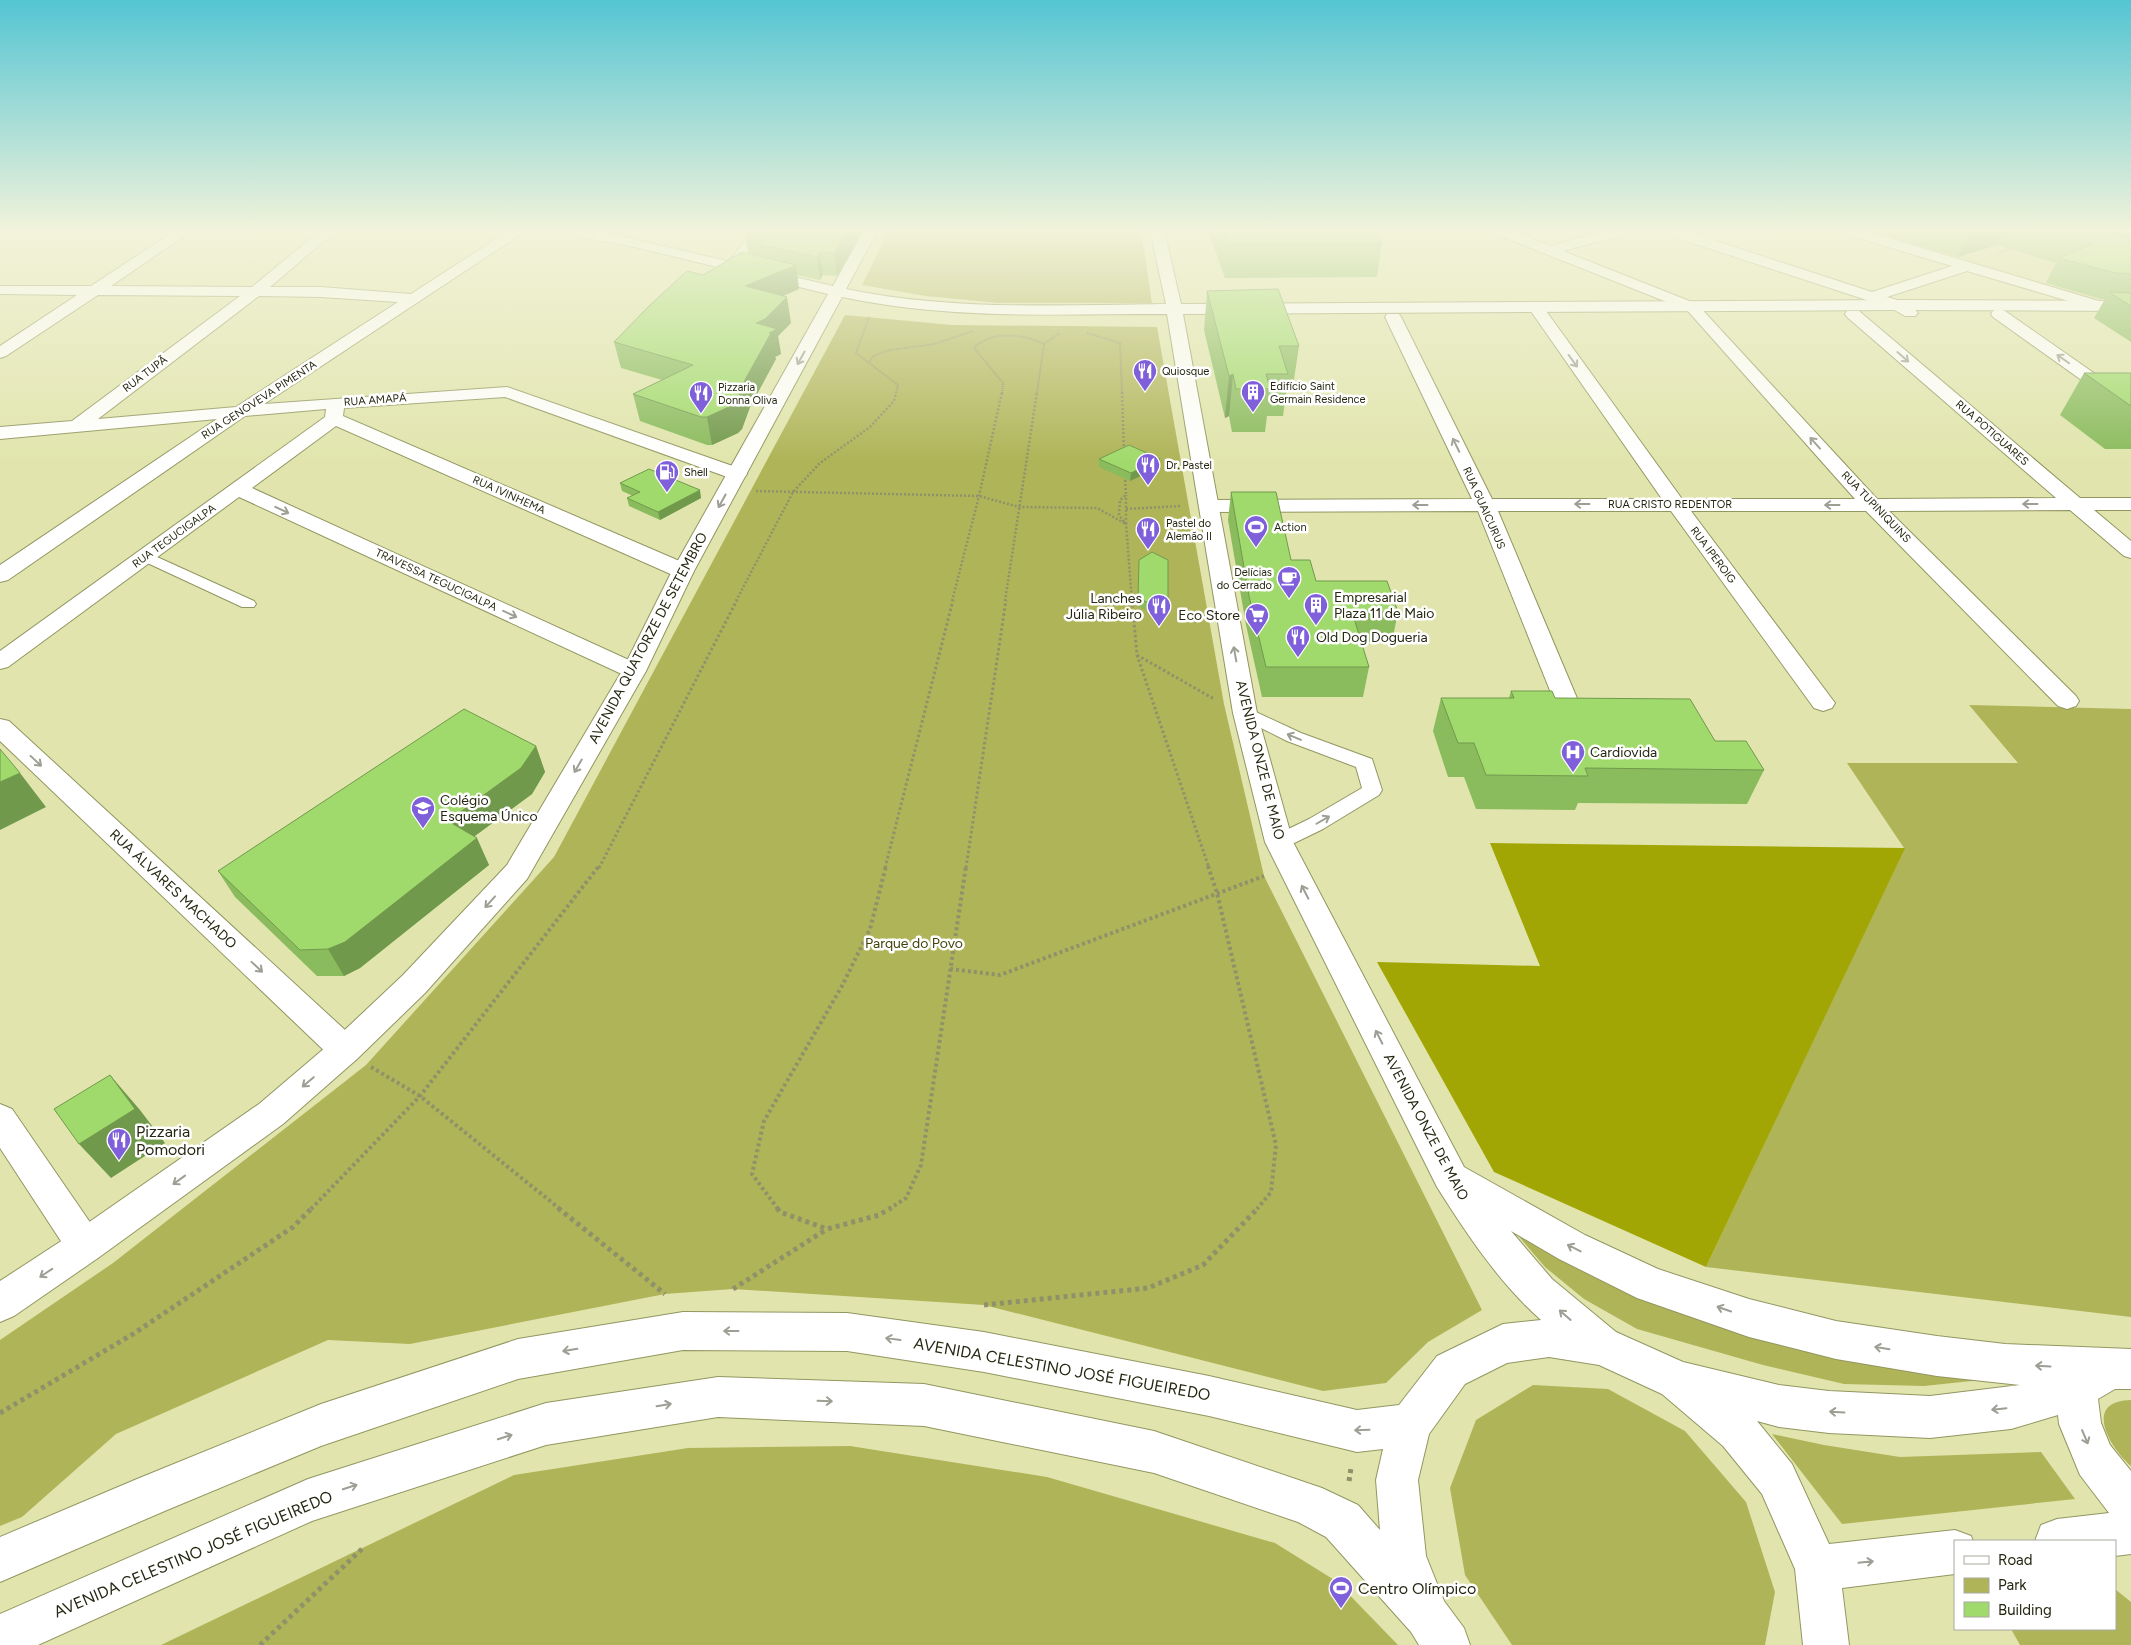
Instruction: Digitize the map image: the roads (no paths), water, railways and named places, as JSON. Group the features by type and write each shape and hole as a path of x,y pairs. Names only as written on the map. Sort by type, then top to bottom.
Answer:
{"street":[{"path":"0,353 69,307"},
{"name":"RUA TUPÃ","path":"78,425 235,307"},
{"name":"RUA GENOVEVA PIMENTA","path":"0,575 241,411 402,307"},
{"name":"AVENIDA QUATORZE DE SETEMBRO","path":"0,1303 85,1246 271,1114 345,1050 414,984 517,872 634,671 683,571 829,307"},
{"path":"854,307 946,318 1012,321 1175,313 1696,311 1999,314 2130,312"},
{"name":"AVENIDA ONZE DE MAIO","path":"1174,307 1245,713 1279,842 1450,1176 1476,1218 1538,1292 1602,1346"},
{"path":"1686,307 1696,311 1837,307"},
{"path":"1899,307 1910,313"},
{"path":"2103,307 2130,312"},
{"path":"1175,313 1393,317 1538,311"},
{"name":"RUA IPEROIG","path":"1538,311 1674,503 1824,703"},
{"name":"RUA TUPINIQUINS","path":"1696,311 1872,505 2067,701"},
{"name":"RUA POTIGUARES","path":"1853,314 2131,552"},
{"path":"1999,314 2131,407"},
{"name":"RUA GUAICURUS","path":"1393,317 1485,505 1567,703"},
{"name":"RUA AMAPÁ","path":"0,433 241,411 335,411 507,392 732,482"},
{"name":"RUA TEGUCIGALPA","path":"0,662 238,489 335,411"},
{"name":"RUA IVINHEMA","path":"335,411 683,571"},
{"name":"TRAVESSA TEGUCIGALPA","path":"238,489 634,671"},
{"name":"RUA CRISTO REDENTOR","path":"1209,506 1674,503 1872,505 2131,504"},
{"name":"RUA ÁLVARES MACHADO","path":"0,727 345,1050"},
{"path":"0,1119 85,1246"},
{"path":"1450,1176 1572,1247 1642,1281 1749,1318 1836,1340 1937,1356 2106,1376"},
{"name":"AVENIDA CELESTINO JOSÉ FIGUEIREDO","path":"0,1560 321,1424 386,1402 518,1359 683,1331 847,1332 994,1354 1209,1396 1357,1431 1410,1425"},
{"path":"1437,1631 1404,1556 1397,1480 1410,1425 1451,1370 1503,1344 1549,1338 1602,1346 1676,1380 1779,1406 1829,1412 1930,1417 2011,1408 2106,1376"},
{"path":"2106,1376 2080,1424 2095,1460 2131,1506"},
{"path":"1676,1380 1738,1431 1777,1479 1817,1568 1826,1645"},
{"name":"AVENIDA CELESTINO JOSÉ FIGUEIREDO","path":"0,1638 308,1501 546,1424 718,1397 924,1405 1154,1452 1307,1503 1342,1521 1437,1631"},
{"path":"2065,1540 2131,1532"},
{"path":"1817,1568 1954,1552"}],"lane":[{"path":"146,557 248,604"},
{"path":"1245,713 1294,737 1365,763 1372,790 1316,824 1279,842"}],"place":[{"name":"Quiosque","path":"1145,392"},
{"name":"Edifício Saint Germain Residence","path":"1253,413"},
{"name":"Pizzaria Donna Oliva","path":"701,414"},
{"name":"Dr. Pastel","path":"1148,486"},
{"name":"Shell","path":"667,493"},
{"name":"Action","path":"1256,548"},
{"name":"Pastel do Alemão II","path":"1148,550"},
{"name":"Delícias do Cerrado","path":"1289,599"},
{"name":"Empresarial Plaza 11 de Maio","path":"1316,626"},
{"name":"Lanches Júlia Ribeiro","path":"1159,627"},
{"name":"Eco Store","path":"1257,636"},
{"name":"Old Dog Dogueria","path":"1298,658"},
{"name":"Cardiovida","path":"1573,773"},
{"name":"Colégio Esquema Único","path":"423,829"},
{"name":"Pizzaria Pomodori","path":"119,1161"},
{"name":"Centro Olímpico","path":"1341,1609"}],"park label":[{"name":"Parque do Povo","path":"914,943"}]}
